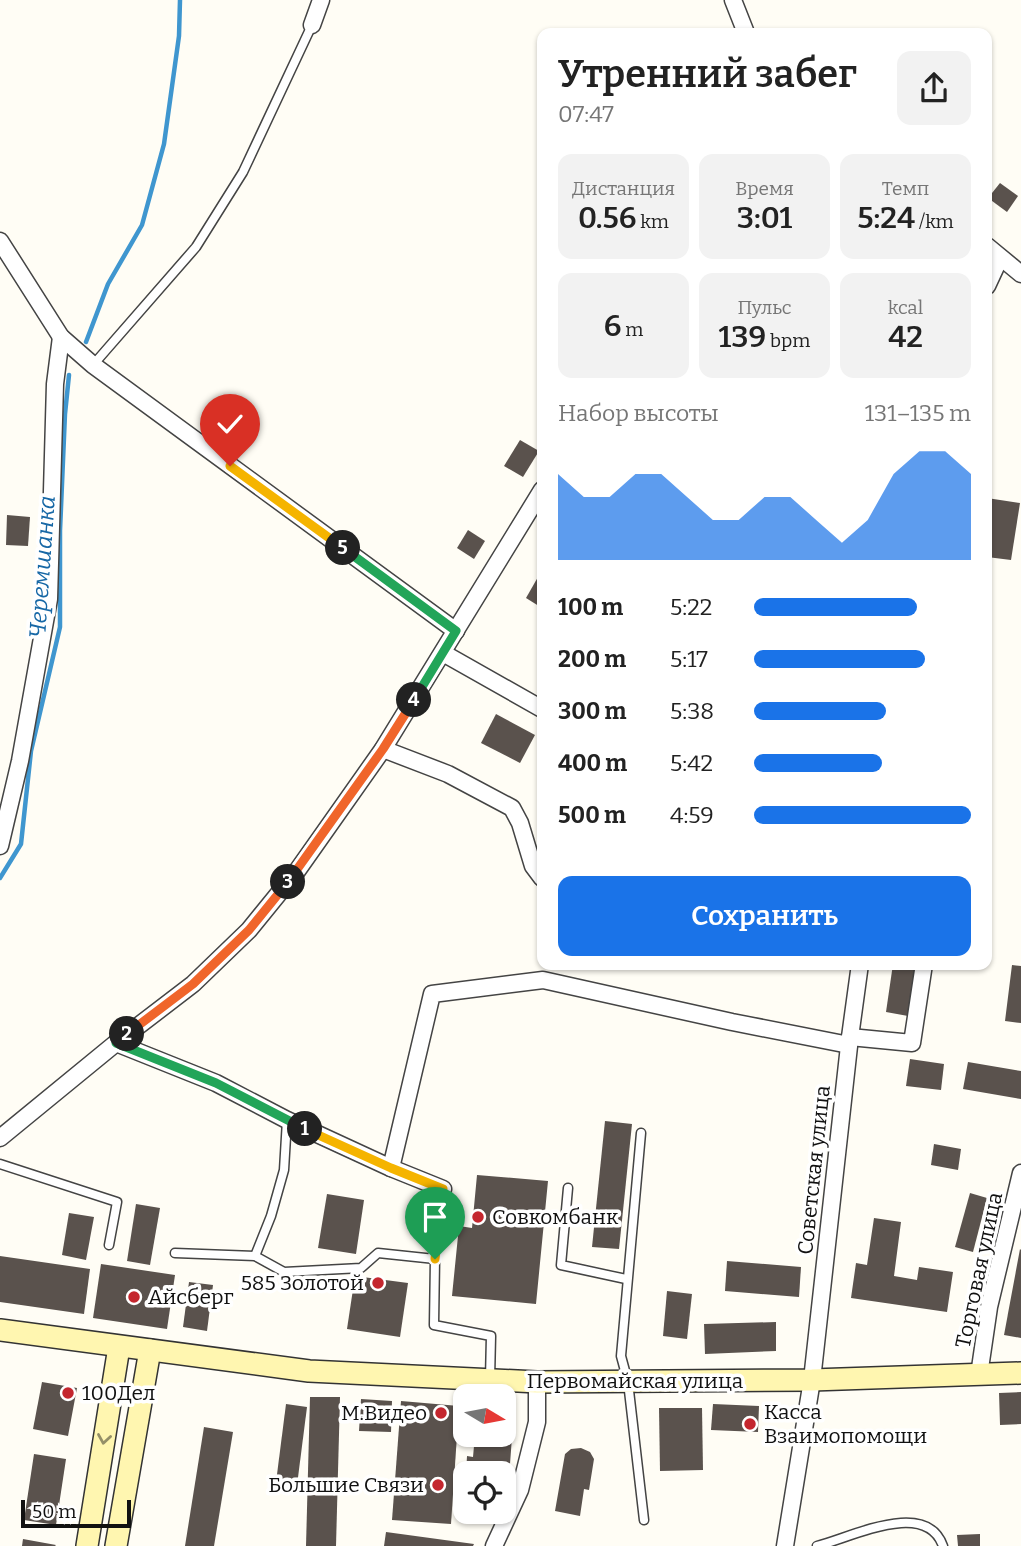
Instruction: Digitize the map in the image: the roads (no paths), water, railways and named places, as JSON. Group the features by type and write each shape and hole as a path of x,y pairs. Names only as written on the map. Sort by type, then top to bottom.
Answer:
{"main road":[{"name":"Первомайская улица","path":"0,1330 309,1371 537,1382 812,1380 1021,1373"},
{"path":"87,1546 119,1347"},
{"path":"116,1546 150,1350"}],"street":[{"path":"312,25 321,0"},
{"path":"733,0 744,28"},
{"path":"0,241 61,337 93,365 456,631"},
{"path":"992,251 1019,269"},
{"path":"992,275 1000,258"},
{"path":"0,846 20,761 49,599 55,384 61,337"},
{"path":"0,1138 193,984 249,930 297,871 383,749 537,498"},
{"path":"443,653 537,706"},
{"path":"383,749 448,774 512,808 537,871"},
{"name":"Советская улица","path":"785,1546 812,1380 859,970"},
{"path":"391,1168 432,994 543,980 732,1023 850,1041 912,1043 923,970"},
{"path":"116,1043 216,1083 287,1120 443,1189"},
{"name":"Торговая улица","path":"979,1376 989,1307 1021,1173"},
{"path":"494,1546 520,1490 537,1422 537,1382"}],"lane":[{"path":"93,365 196,247 243,172 312,25"},
{"path":"256,1256 284,1170 287,1120"},
{"path":"642,1133 626,1279 621,1356 628,1382 644,1520"},
{"path":"0,1164 117,1202 109,1245"},
{"path":"568,1188 561,1265 626,1279"},
{"path":"443,1189 435,1259 433,1325 491,1336 490,1379"},
{"path":"175,1253 256,1256 284,1272 360,1268 379,1254 435,1259"},
{"path":"817,1546 893,1522 925,1525 939,1535 943,1546"}],"waterway":[{"name":"Черемшанка","path":"86,342 108,284 142,225 164,144 179,36 180,0"},
{"name":"Черемшанка","path":"0,878 21,844 31,751 60,627 60,531 69,375"}],"place":[{"name":"Совкомбанк","path":"478,1217"},
{"name":"585 Золотой","path":"378,1283"},
{"name":"Айсберг","path":"134,1297"},
{"name":"100Дел","path":"68,1393"},
{"name":"М.Видео","path":"441,1413"},
{"name":"Касса Взаимопомощи","path":"750,1424"},
{"name":"Большие Связи","path":"438,1485"}]}
